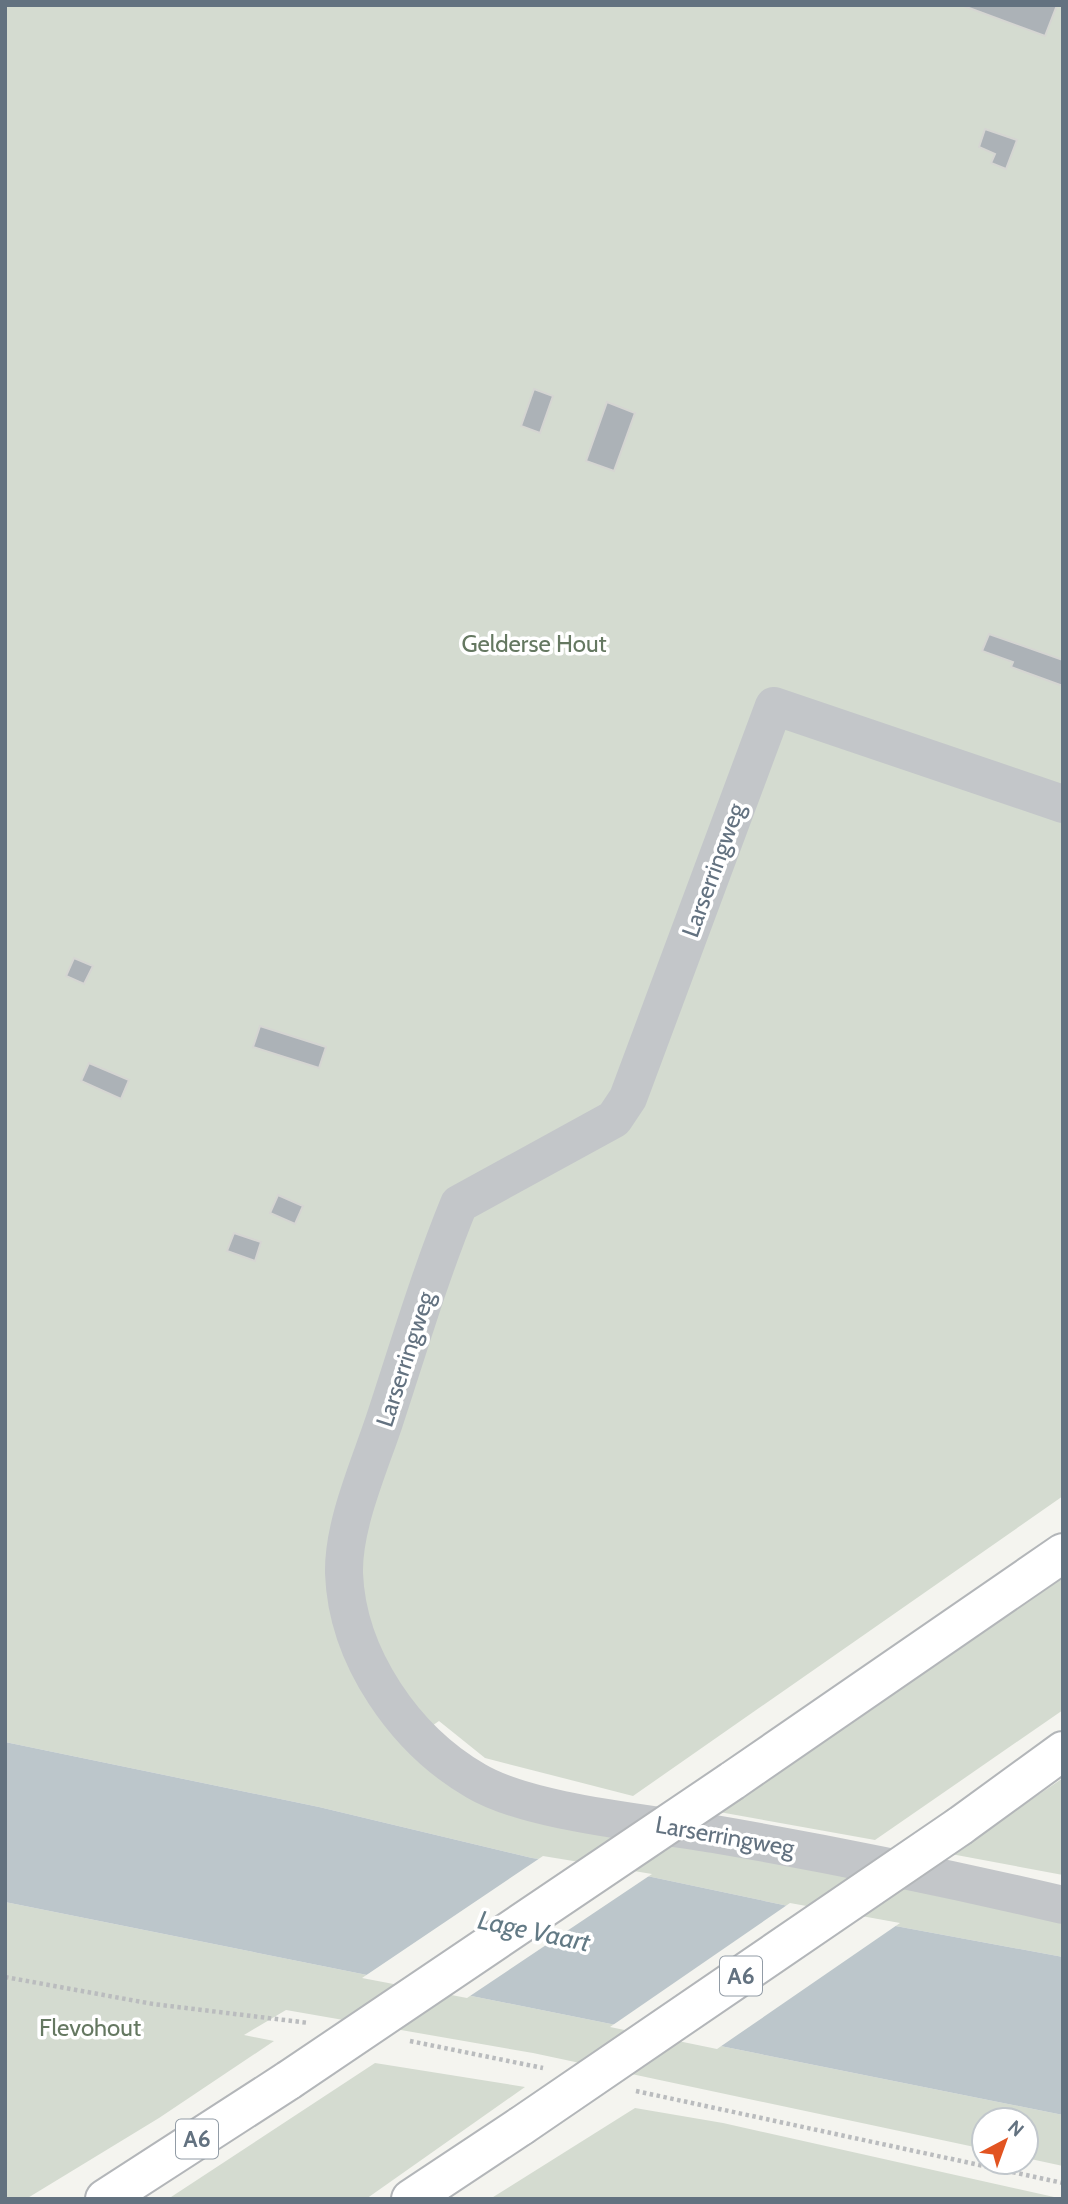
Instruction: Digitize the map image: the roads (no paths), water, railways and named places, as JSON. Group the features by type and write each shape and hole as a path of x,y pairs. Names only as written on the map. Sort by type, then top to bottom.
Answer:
{"highway":[{"name":"A6","path":"105,2199 289,2080 732,1781 1063,1553"},
{"name":"A6","path":"411,2199 960,1826 1063,1751"}],"street":[{"name":"Larserringweg","path":"1060,793 774,706 628,1098 614,1119 459,1204 354,1512 344,1570 347,1602 363,1653 390,1703 434,1750 478,1782 539,1804 773,1844 1063,1905"}],"water":[{"name":"Lage Vaart","path":"5,1742 319,1807 532,1858 628,1872 793,1907 1063,1957 1063,2115 1040,2110 1040,2106 1018,2106 5,1902"}],"park label":[{"name":"Gelderse Hout","path":"534,643"},
{"name":"Flevohout","path":"90,2027"}]}
